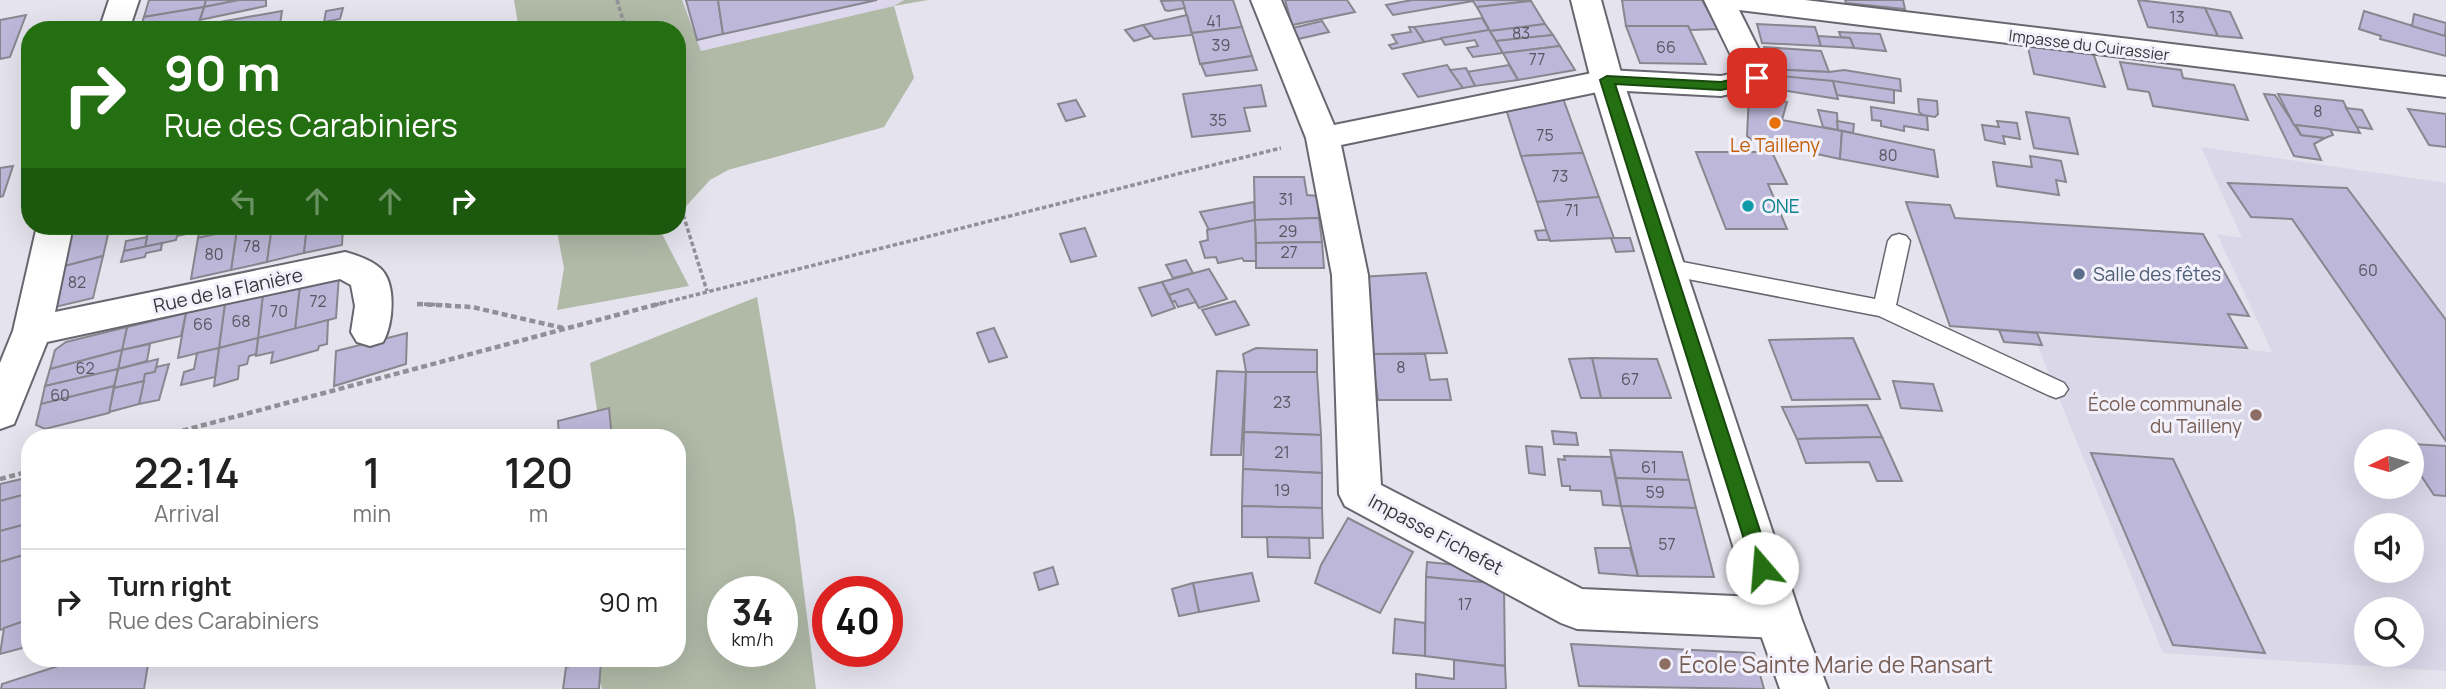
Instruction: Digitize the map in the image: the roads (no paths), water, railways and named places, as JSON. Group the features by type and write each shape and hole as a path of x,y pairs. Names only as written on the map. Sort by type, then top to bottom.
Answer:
{"street":[{"path":"117,21 124,0"},
{"name":"Impasse Fichefet","path":"1266,0 1323,138 1350,275 1360,494 1577,609 1778,618"},
{"path":"1586,0 1607,80 1778,618 1804,689"},
{"path":"1323,138 1607,80 1721,86 1757,78 1719,0"},
{"name":"Impasse du Cuirassier","path":"1731,0 2446,88"},
{"path":"0,413 32,331 53,235"},
{"name":"Rue de la Flanière","path":"32,331 345,265 368,278 372,319"}],"lane":[{"path":"1884,309 1899,241"},
{"path":"1667,267 1884,309 2056,389"}],"place":[{"name":"Le Tailleny","path":"1775,123"},
{"name":"ONE","path":"1748,206"},
{"name":"Salle des fêtes","path":"2079,274"},
{"name":"École communale du Tailleny","path":"2256,415"},
{"name":"École Sainte Marie de Ransart","path":"1665,664"}]}
